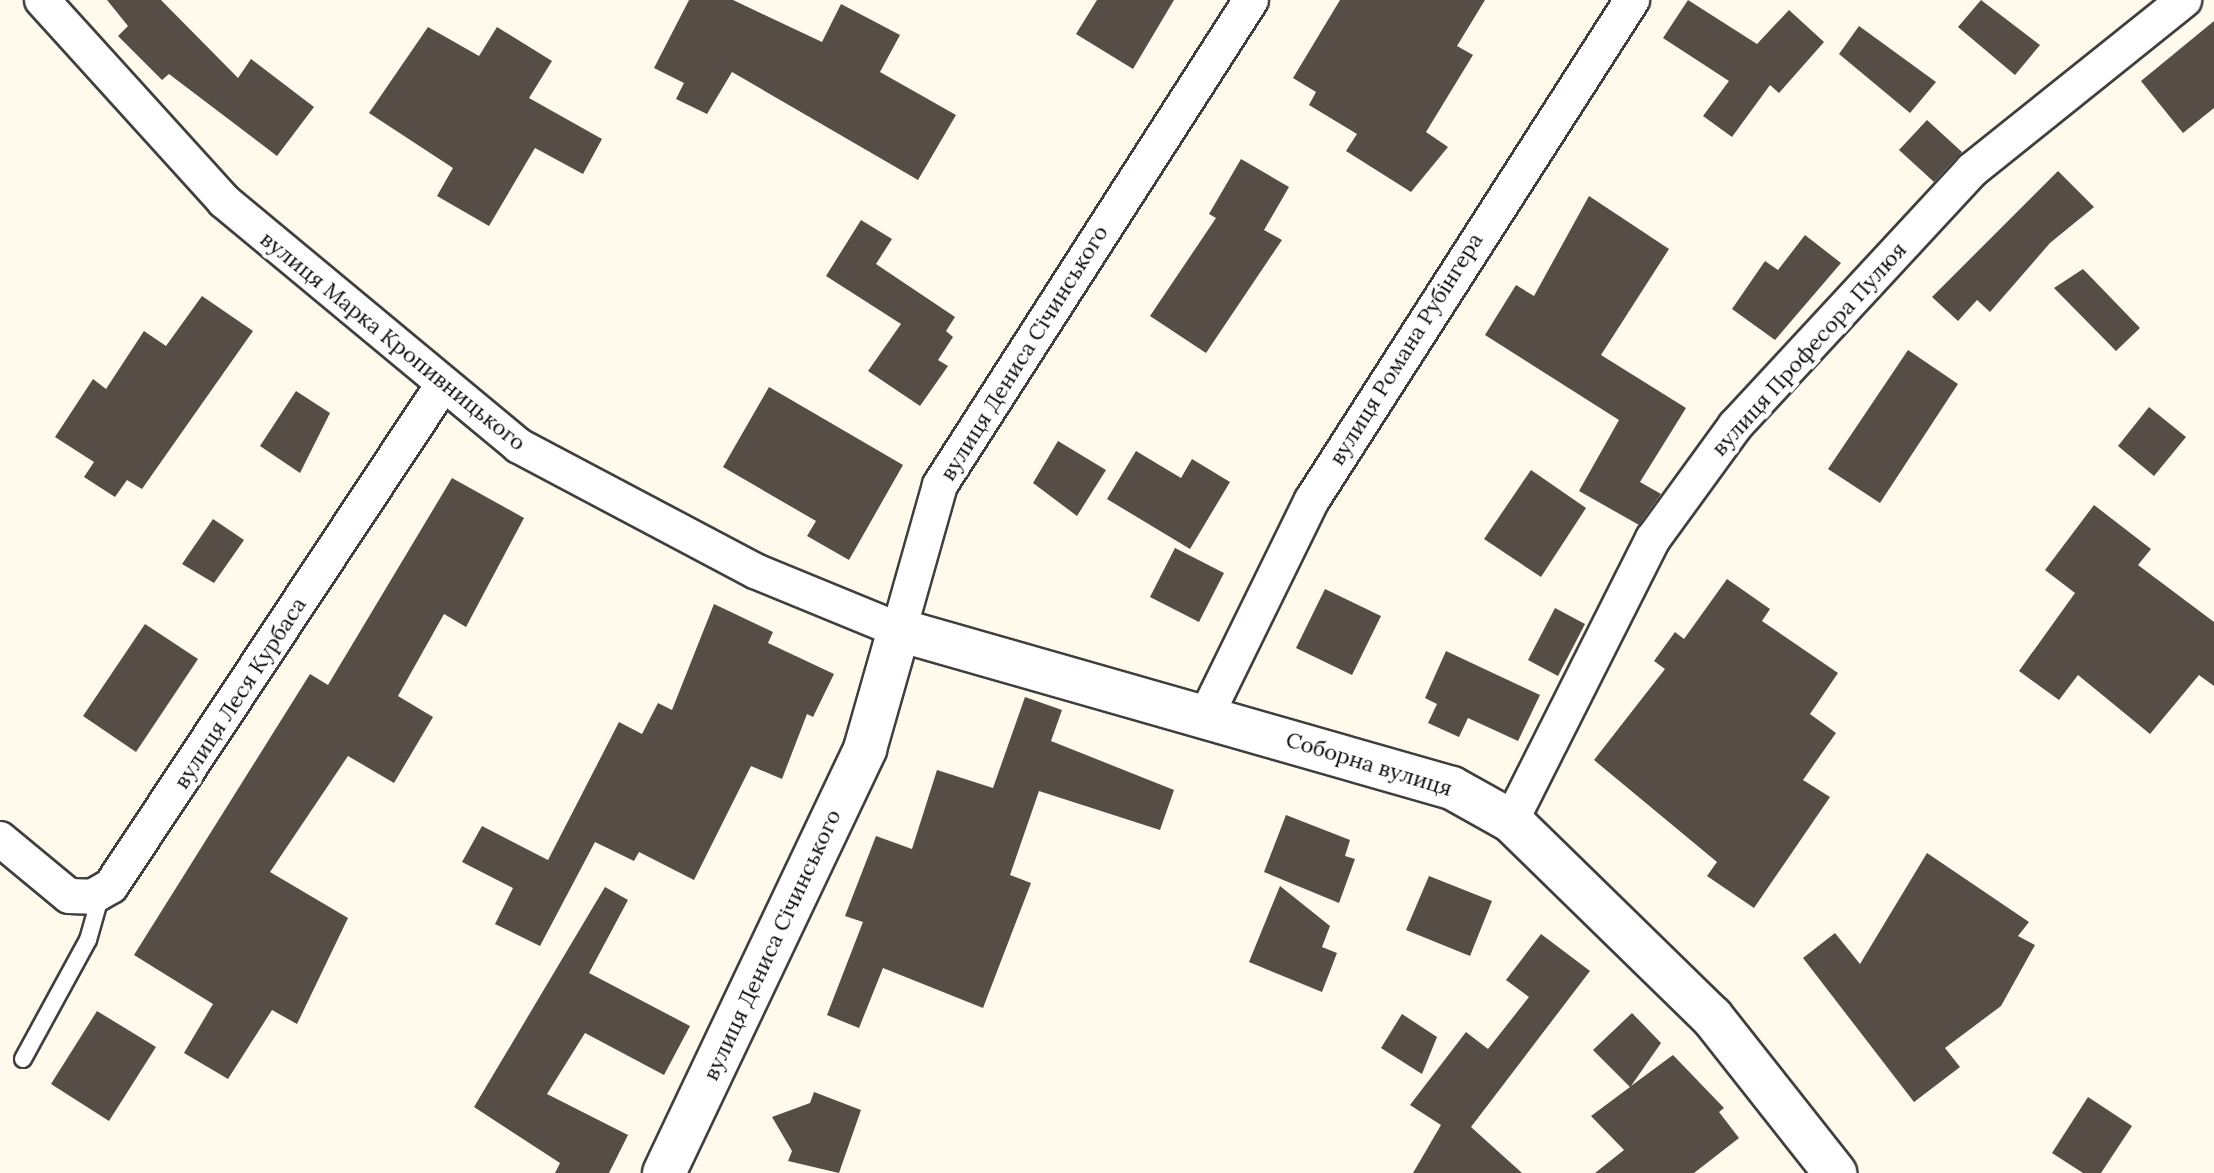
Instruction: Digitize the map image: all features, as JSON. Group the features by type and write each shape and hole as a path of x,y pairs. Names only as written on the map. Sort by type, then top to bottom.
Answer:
{"street":[{"name":"вулиця Марка Кропивницького","path":"42,0 224,201 442,386 519,446 755,571 899,630"},
{"name":"вулиця Дениса Січинського","path":"664,1173 865,749 940,485 1251,0"},
{"name":"вулиця Романа Рубінгера","path":"1207,714 1312,500 1632,0"},
{"name":"вулиця Професора Пулюя","path":"1511,821 1653,539 1735,426 1972,170 2184,0"},
{"name":"вулиця Леся Курбаса","path":"101,893 126,867 442,386"},
{"name":"Соборна вулиця","path":"899,630 1207,714 1452,788 1511,821 1712,1017 1835,1173"},
{"path":"0,839 58,891 80,899 101,893"}],"lane":[{"path":"23,1059 88,940 101,893"}],"building":[{"path":"107,0 161,0 238,78 251,59 314,107 277,156 169,74 162,80 118,36 128,26"},
{"path":"689,0 733,0 822,42 841,4 900,35 880,72 956,115 918,180 732,72 707,114 676,99 684,83 654,68"},
{"path":"1097,0 1174,0 1133,69 1076,34"},
{"path":"1340,0 1485,0 1457,46 1473,55 1426,132 1448,147 1411,192 1346,151 1357,134 1309,105 1316,92 1293,78"},
{"path":"1688,0 1757,44 1789,10 1824,42 1779,93 1770,85 1732,137 1703,116 1729,81 1663,38"},
{"path":"1981,0 2040,45 2015,75 1958,27"},
{"path":"2214,21 2214,108 2183,133 2141,81"},
{"path":"1859,26 1936,82 1910,113 1839,54"},
{"path":"428,27 479,56 497,27 552,61 529,98 602,139 583,174 535,148 489,226 437,196 453,168 369,113"},
{"path":"1927,120 1962,152 1934,182 1899,150"},
{"path":"1241,159 1289,187 1264,230 1282,240 1206,353 1150,316 1216,218 1209,214"},
{"path":"2058,171 2094,207 2050,243 1990,312 1977,300 1958,321 1932,297"},
{"path":"1589,196 1669,249 1601,355 1686,408 1640,482 1661,494 1639,525 1579,491 1619,420 1485,335 1516,285 1534,296"},
{"path":"861,220 892,239 876,264 955,317 946,331 953,337 938,360 948,366 920,406 868,371 901,324 826,276"},
{"path":"1805,235 1841,263 1775,340 1732,309 1765,261 1778,270"},
{"path":"2083,269 2140,328 2116,351 2054,288"},
{"path":"202,296 253,331 142,489 127,480 115,497 84,477 94,462 55,437 93,379 106,389 144,331 166,346"},
{"path":"1908,350 1958,384 1880,503 1828,469"},
{"path":"769,387 903,465 849,560 807,536 816,521 723,467"},
{"path":"296,391 330,413 300,473 260,446"},
{"path":"2149,407 2186,437 2154,476 2118,446"},
{"path":"1058,441 1106,470 1077,516 1033,483"},
{"path":"1136,451 1181,478 1192,459 1230,482 1190,549 1107,499"},
{"path":"1531,470 1586,508 1541,577 1484,539"},
{"path":"452,478 524,518 466,627 444,614 398,696 433,717 394,783 348,756 270,872 348,918 297,1024 272,1010 228,1079 184,1053 213,1004 134,955 310,674 328,685"},
{"path":"2094,505 2151,549 2138,565 2214,622 2214,686 2199,675 2150,734 2078,675 2059,700 2019,671 2075,593 2045,570"},
{"path":"213,519 244,540 214,583 182,564"},
{"path":"1175,548 1224,573 1199,622 1150,597"},
{"path":"1727,579 1770,609 1762,621 1838,673 1810,714 1836,733 1803,780 1830,797 1754,908 1707,876 1717,862 1594,760 1665,669 1654,661 1675,632 1684,639"},
{"path":"1325,589 1381,616 1352,675 1296,648"},
{"path":"714,604 773,632 768,643 834,674 813,717 807,714 782,779 751,766 694,880 639,852 634,861 595,842 540,946 495,924 513,888 462,862 482,826 548,860 619,722 642,734 658,703 672,710"},
{"path":"1555,608 1585,624 1558,676 1528,660"},
{"path":"145,624 198,659 136,752 83,716"},
{"path":"1446,651 1540,695 1518,741 1468,718 1459,737 1428,723 1437,704 1425,698"},
{"path":"1025,697 1062,710 1051,741 1174,790 1160,830 1039,791 1010,875 1031,883 983,1008 883,968 859,1028 827,1015 863,922 845,916 876,836 912,849 937,770 993,788"},
{"path":"1286,815 1350,840 1345,856 1355,859 1339,903 1264,872"},
{"path":"1927,853 2029,922 2018,936 2035,945 2001,1006 1945,1048 1960,1067 1914,1102 1803,958 1835,933 1860,964"},
{"path":"1429,876 1492,901 1470,956 1406,930"},
{"path":"1280,886 1330,926 1322,947 1337,953 1322,992 1249,962"},
{"path":"605,887 628,900 589,973 690,1026 664,1075 585,1033 547,1094 628,1135 609,1173 555,1173 560,1163 474,1107"},
{"path":"1541,934 1590,971 1471,1127 1522,1173 1413,1173 1441,1125 1410,1105 1466,1032 1488,1049 1529,997 1506,980"},
{"path":"97,1011 156,1047 109,1121 51,1084"},
{"path":"1632,1013 1661,1043 1631,1086 1673,1055 1724,1108 1719,1112 1739,1138 1694,1173 1595,1173 1624,1150 1591,1116 1630,1087 1593,1050"},
{"path":"1402,1014 1437,1037 1422,1074 1381,1048"},
{"path":"814,1092 861,1110 839,1173 788,1161 792,1151 772,1117 810,1103"},
{"path":"2088,1097 2132,1126 2101,1173 2083,1173 2052,1153"}]}
